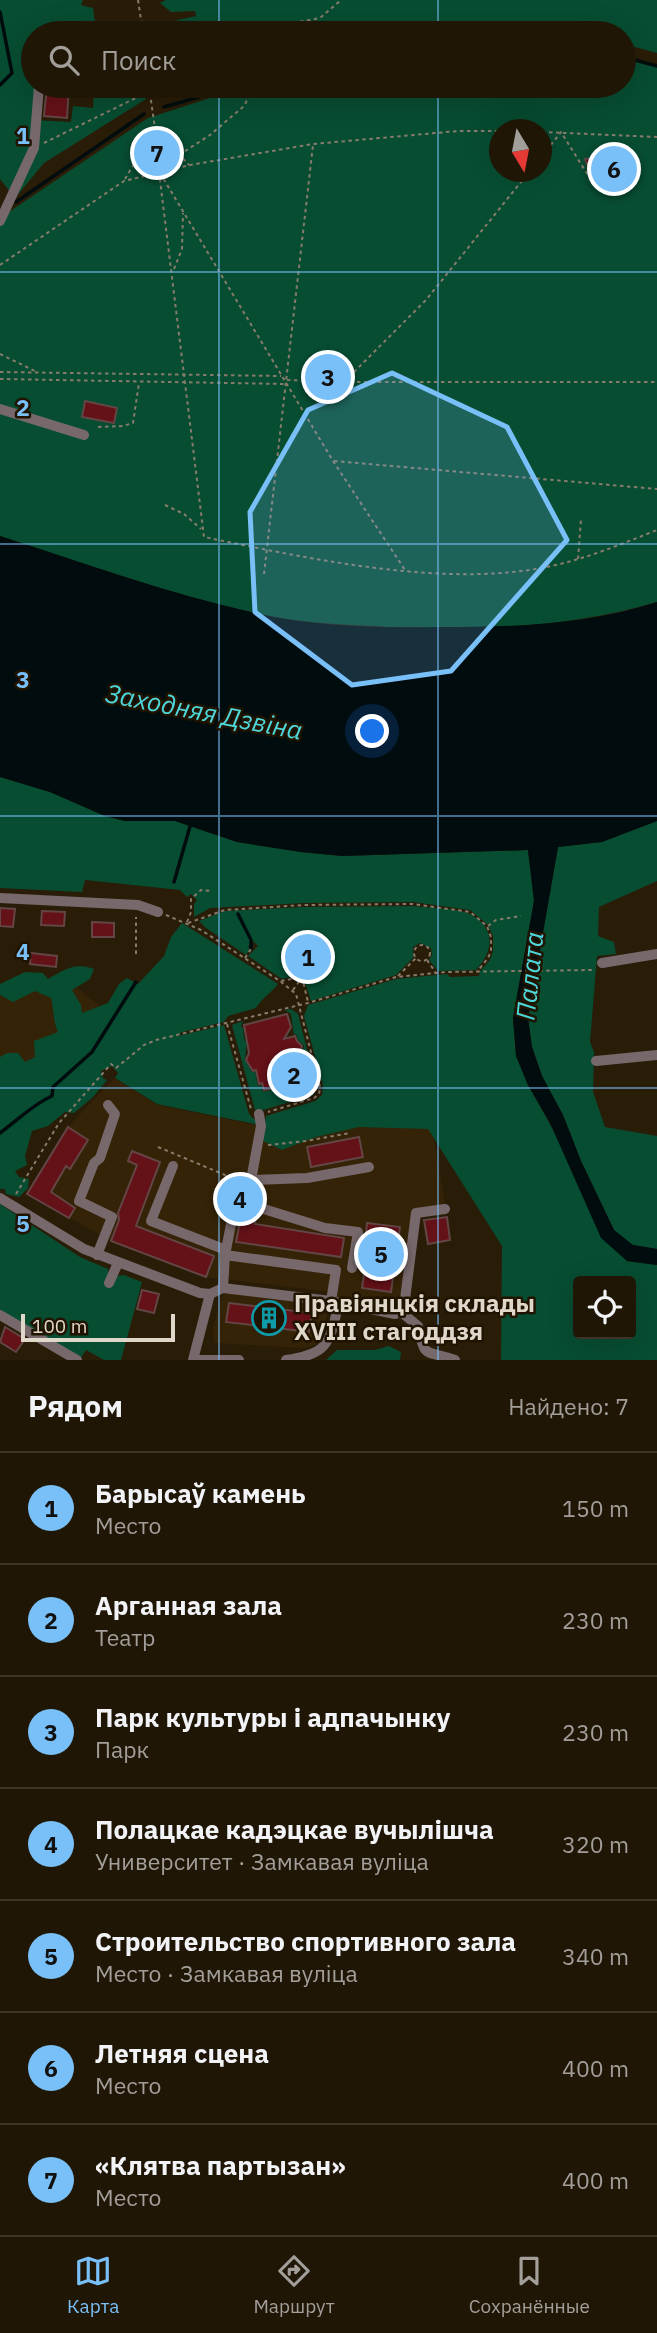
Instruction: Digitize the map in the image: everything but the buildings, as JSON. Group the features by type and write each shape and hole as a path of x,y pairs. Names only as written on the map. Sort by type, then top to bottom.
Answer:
{"street":[{"path":"0,221 34,148 38,98"},
{"path":"0,409 84,435"},
{"path":"0,898 138,905 158,912"},
{"path":"602,967 657,954"},
{"path":"596,1061 657,1055"},
{"path":"97,1255 112,1217 79,1201 94,1163 100,1158 115,1114 108,1105"},
{"path":"223,1288 234,1209 249,1182 261,1126 259,1114"},
{"path":"173,1166 151,1221 226,1252 336,1270 331,1301"},
{"path":"249,1182 307,1178 369,1167"},
{"path":"5,1201 97,1255 200,1293 210,1294 223,1288 402,1313 418,1326 422,1350 426,1354 455,1360"},
{"path":"238,1201 325,1228 358,1233 352,1268"},
{"path":"402,1313 416,1213 445,1209"},
{"path":"109,1283 118,1263"},
{"path":"210,1294 195,1360 239,1360"},
{"path":"286,1360 310,1356 317,1352 333,1332 336,1314"},
{"path":"0,1315 77,1360"}],"path":[{"path":"138,0 141,21"},
{"path":"314,21 341,0"},
{"path":"304,21 320,18"},
{"path":"34,148 136,98"},
{"path":"151,98 155,129 190,165"},
{"path":"179,155 211,135 244,106 249,98"},
{"path":"124,181 155,129"},
{"path":"0,265 124,181 190,165 313,144 458,131 489,131"},
{"path":"552,132 657,137"},
{"path":"552,143 561,132"},
{"path":"561,132 591,180"},
{"path":"264,574 313,144"},
{"path":"159,172 333,461 406,571"},
{"path":"159,172 204,537 267,550 406,571 488,573 539,569 578,560 657,530"},
{"path":"343,382 426,300 521,182"},
{"path":"173,272 182,249 183,212"},
{"path":"0,354 38,372"},
{"path":"0,372 185,375 343,382 657,382"},
{"path":"0,379 139,382 286,380"},
{"path":"98,427 133,423 139,382"},
{"path":"333,461 657,489"},
{"path":"165,505 184,514 203,531"},
{"path":"578,560 581,519"},
{"path":"187,923 191,900 201,890 212,891"},
{"path":"187,923 225,910 304,905 413,904 470,912 487,926 491,937 491,951 478,972"},
{"path":"132,912 138,920 136,954"},
{"path":"158,912 187,923 280,981 296,994 320,1087 318,1094 314,1098 259,1114 253,1113 227,1023"},
{"path":"487,926 496,920 521,916"},
{"path":"416,958 415,948 424,945 430,954 426,960"},
{"path":"292,991 302,977 316,958 314,950 310,948 302,950 302,977 308,1003"},
{"path":"244,958 251,949"},
{"path":"416,958 426,960"},
{"path":"397,977 416,958"},
{"path":"426,960 436,973"},
{"path":"5,1201 59,1123 111,1064 116,1068 144,1045 156,1040 299,1006 397,977 602,967"},
{"path":"280,981 302,977"},
{"path":"264,1014 266,1020"},
{"path":"257,1146 350,1133"},
{"path":"158,1147 249,1182"}],"highlighted area":[{"path":"392,373 507,427 567,540 451,671 352,685 255,612 250,512 308,410"}],"shaded area":[{"path":"72,984 101,1007 0,1102 0,986"},
{"path":"114,1078 157,1105 261,1126 428,1105 445,1205 420,1209 408,1312 399,1318 328,1308 330,1292 206,1277 108,1239 27,1194 68,1127"},
{"path":"228,1293 321,1304 328,1308 323,1335 315,1345 304,1348 214,1343 213,1330 219,1305 222,1296"}],"green space":[{"path":"0,0 83,0 81,5 93,8 95,21 21,21 21,98 35,98 34,120 71,122 73,106 93,108 94,98 146,99 44,163 15,198 0,179"},
{"path":"166,0 657,0 657,53 636,47 636,21 173,21 196,16 195,11 171,12 160,3"},
{"path":"636,60 657,66 657,602 587,618 516,626 408,628 313,622 269,616 191,597 0,536 0,218 148,118 210,98 636,98"},
{"path":"0,777 50,792 105,816 125,821 175,821 237,842 301,852 342,856 528,850 534,901 513,1018 516,1056 528,1085 627,1261 657,1265 657,1360 501,1360 502,1246 428,1129 359,1127 316,1137 282,1150 263,1141 266,1116 315,1101 322,1095 323,1086 304,1016 308,1005 396,979 447,974 450,977 479,976 490,960 493,936 488,925 470,910 413,902 304,903 210,908 194,917 194,904 197,900 191,894 187,897 180,890 85,880 82,892 0,888"},
{"path":"657,821 657,881 599,907 598,936 614,942 616,954 597,956 590,1042 594,1052 593,1092 605,1127 657,1136 657,1249 632,1245 614,1230 581,1161 563,1115 542,1076 532,1047 528,1018 558,847 602,842"},
{"path":"413,906 458,911 478,919 488,932 490,940 486,955 476,970 438,971 429,960 432,955 431,948 420,943 413,947 413,958 396,975 311,1001 304,979 318,958 314,947 300,947 301,967 298,975 282,979 248,956 258,946 253,941 246,955 199,921 225,911"},
{"path":"182,923 278,984 256,1008 228,1016 224,1022 182,1032 178,1036 224,1025 249,1114 260,1125 157,1104 115,1078 118,1073 112,1066 101,1071 103,1078 107,1080 93,1097 74,1113 65,1112 48,1126 32,1131 25,1156 27,1165 15,1171 19,1177 29,1179 28,1188 19,1197 6,1194 5,1189 0,1189 0,1057 7,1053 18,1053 25,1062 35,1057 34,1041 58,1032 51,998 35,991 13,1002 0,995 0,984 25,972 43,973 48,979 75,967 94,969 90,979 72,990 81,1005 82,1013 108,1003 119,984 127,978 138,984 164,956 171,937"},
{"path":"291,1009 298,1014 317,1088 313,1095 260,1111 255,1110 232,1025 243,1021 241,1026 248,1046 245,1060 252,1072 255,1072 258,1086 261,1085 263,1092 274,1089 278,1094 289,1092 289,1086 301,1083 300,1076 304,1075 300,1061 303,1060 301,1054 304,1046 296,1034 294,1035 291,1014 285,1010"},
{"path":"0,1204 80,1257 108,1269 109,1274 124,1275 142,1282 121,1360 104,1360 86,1350 80,1359 0,1312"},
{"path":"389,1346 401,1352 400,1360 326,1360 337,1350 375,1350"}],"water":[{"path":"0,536 191,597 278,618 324,624 395,627 523,625 604,616 657,602 657,821 602,842 558,847 528,1018 532,1047 542,1076 563,1115 581,1161 614,1230 633,1245 657,1249 657,1265 627,1261 601,1238 550,1123 528,1085 516,1056 513,1018 534,901 528,850 342,856 301,852 237,842 175,821 125,821 105,816 50,792 0,777"}],"waterway":[{"path":"0,12 12,73 0,85"},
{"path":"636,60 657,66"},
{"path":"164,107 195,98"},
{"path":"16,202 144,114"},
{"path":"174,882 191,823"},
{"path":"238,914 251,940 251,949"},
{"path":"0,1133 52,1096 53,1087 92,1052 136,982"}],"place":[{"name":"«Клятва партызан»","path":"157,153"},
{"name":"Летняя сцена","path":"614,169"},
{"name":"Парк культуры і адпачынку","path":"328,377"},
{"name":"Барысаў камень","path":"308,957"},
{"name":"Арганная зала","path":"294,1075"},
{"name":"Полацкае кадэцкае вучылішча","path":"240,1199"},
{"name":"Строительство спортивного зала","path":"381,1254"},
{"name":"Правіянцкія склады XVIII стагоддзя","path":"269,1318"}],"water label":[{"name":"Заходняя Дзвіна","path":"204,712"},
{"name":"Палата","path":"530,976"}]}
